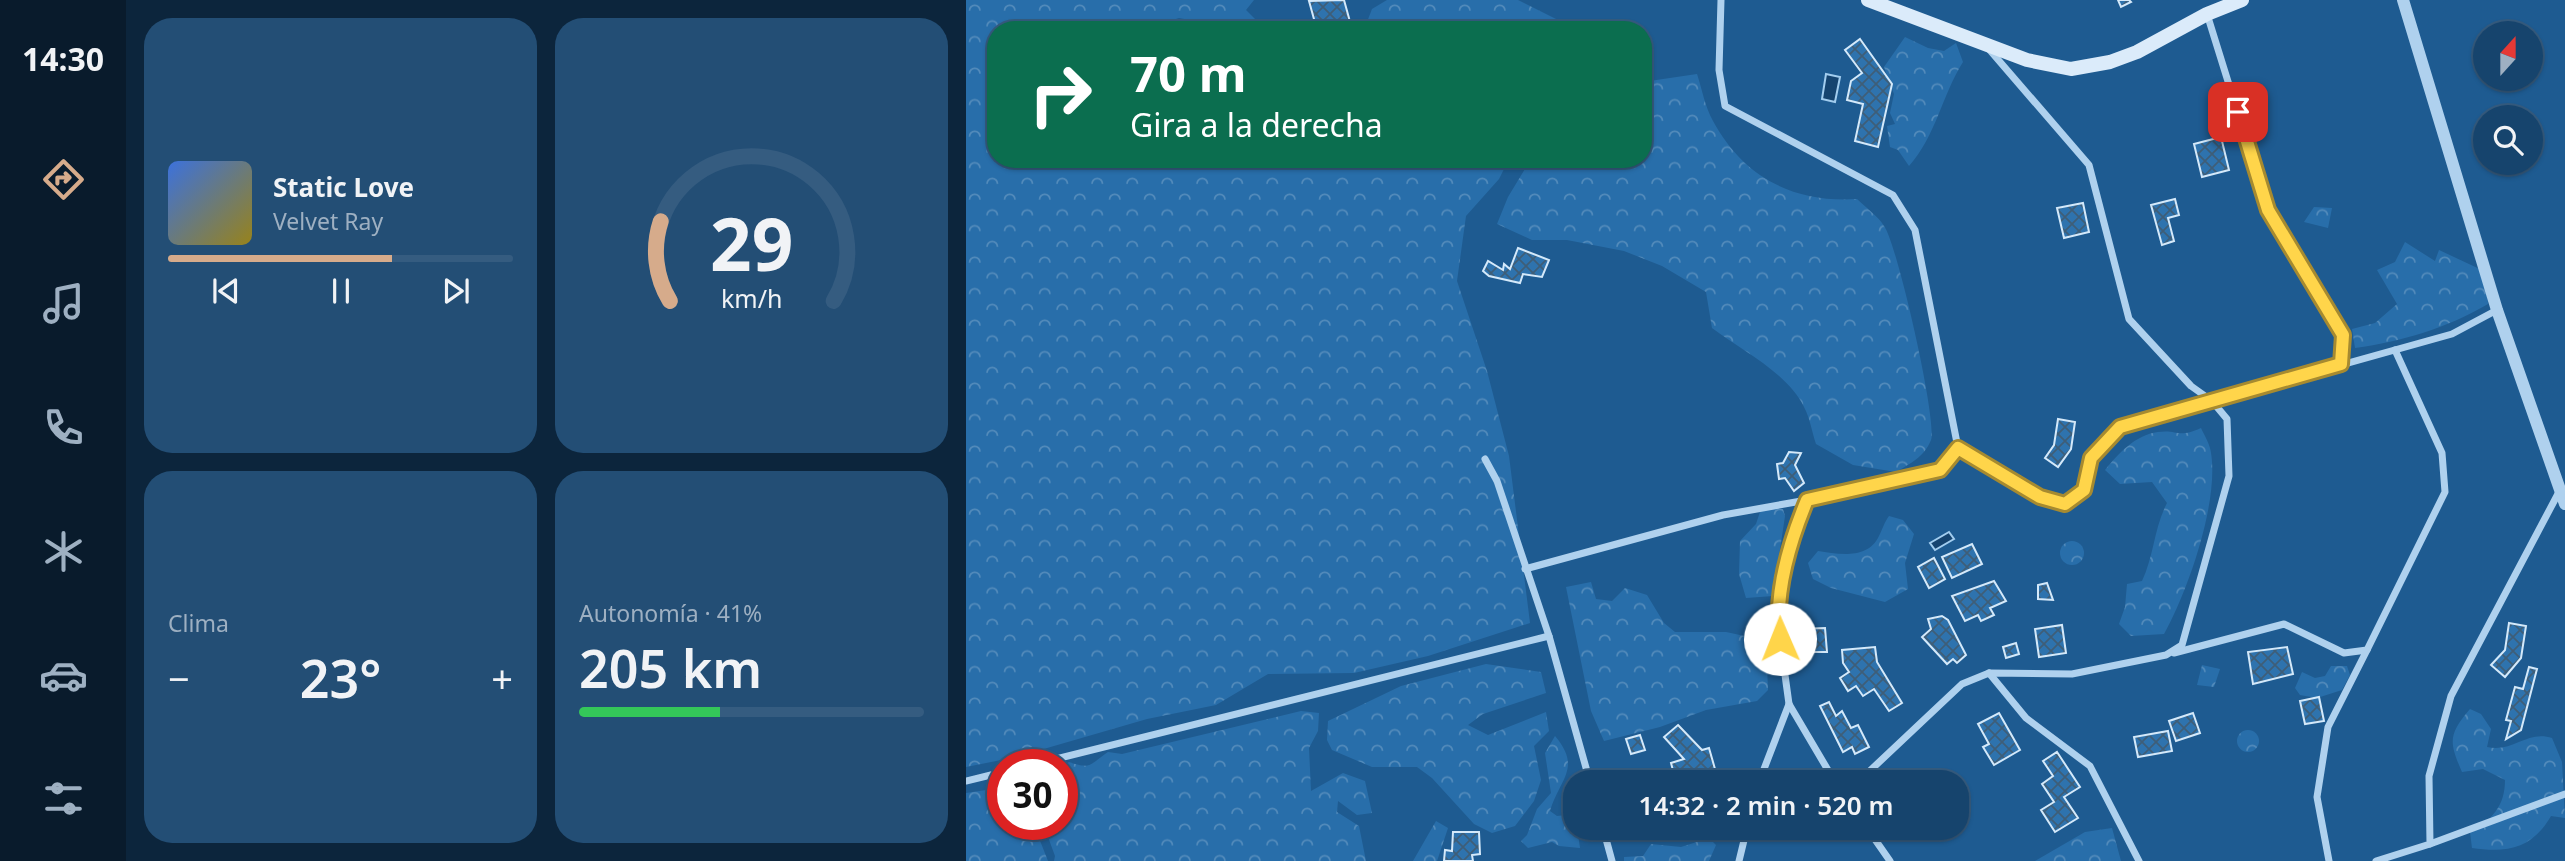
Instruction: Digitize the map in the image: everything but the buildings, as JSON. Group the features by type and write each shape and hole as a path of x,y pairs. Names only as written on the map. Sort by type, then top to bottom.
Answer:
{"main road":[{"path":"1868,0 1986,46 2052,68 2071,69 2110,62 2137,52 2207,14 2242,0"}],"street":[{"path":"1721,0 1718,70 1726,106 1893,195 1915,230 1958,448 2040,497 2065,504 2084,490 2091,458 2120,427 2452,334 2497,310"},
{"path":"2403,0 2497,310 2565,504"},
{"path":"2207,14 2268,210 2343,335 2341,364"},
{"path":"1986,46 2089,165 2129,318 2191,386 2212,401 2227,419 2229,476 2182,645 2166,655"},
{"path":"2329,861 2317,797 2328,727 2445,492 2442,453 2395,349"},
{"path":"1525,569 1723,515 1807,500 1940,470 1958,448"},
{"path":"1485,459 1497,481 1549,636 1587,770"},
{"path":"2430,844 2429,776 2451,696 2560,490"},
{"path":"1807,500 1794,532 1777,617 1789,704 1828,770"},
{"path":"1871,770 1962,684 1989,673 2072,674 2166,655 2284,624 2344,653 2367,650"},
{"path":"1078,753 1549,636"},
{"path":"1989,673 2026,719 2090,766 2139,861"},
{"path":"1764,770 1789,704"},
{"path":"966,782 987,776"},
{"path":"2376,861 2565,794"},
{"path":"1606,840 1612,861"},
{"path":"1739,861 1744,840"},
{"path":"1875,840 1890,861"}],"green space":[{"path":"966,0 1254,0 1246,10 1257,21 1195,21 1179,18 1170,21 987,21 987,168 1504,168 1499,179 1466,216 1457,281 1487,371 1509,456 1530,623 1428,656 1354,673 1268,674 1216,705 1147,719 1044,749 987,749 987,763 966,767"},
{"path":"1387,0 1518,0 1560,21 1367,21 1372,9"},
{"path":"1905,37 1928,48 1944,51 1956,43 1963,62 1926,142 1909,166 1898,150 1890,147 1887,126 1895,124 1890,113 1894,94 1884,67"},
{"path":"1697,74 1713,121 1740,158 1756,172 1773,183 1812,197 1857,199 1884,226 1898,264 1906,297 1923,369 1932,427 1931,440 1925,451 1916,459 1896,472 1853,465 1816,444 1806,411 1787,383 1712,328 1706,292 1662,266 1624,251 1567,240 1532,240 1497,224 1508,197 1526,168 1652,168 1652,81"},
{"path":"2314,207 2332,208 2328,228 2304,222"},
{"path":"2405,242 2435,261 2439,250 2486,272 2488,304 2423,333 2355,348 2352,329 2375,323 2397,304 2377,270 2395,262"},
{"path":"2201,428 2210,450 2212,473 2206,520 2192,571 2164,634 2131,636 2119,624 2125,607 2127,584 2142,581 2167,503 2152,482 2120,484 2105,470 2121,452 2142,437 2165,431 2187,433"},
{"path":"1762,506 1783,509 1785,516 1773,596 1746,598 1739,574 1740,541 1756,524"},
{"path":"1889,516 1903,520 1914,534 1905,563 1908,589 1885,602 1831,588 1813,579 1808,563 1818,551 1852,554 1868,549 1874,544"},
{"path":"2072,541 2083,548 2084,553 2077,564 2072,565 2061,558 2060,553 2067,542"},
{"path":"1591,582 1596,599 1612,601 1625,588 1647,595 1664,623 1675,632 1726,632 1754,638 1767,665 1768,690 1757,701 1706,710 1660,727 1604,741 1591,711 1566,587"},
{"path":"1486,664 1541,672 1546,693 1483,714 1468,725 1488,735 1546,712 1549,731 1534,746 1541,780 1534,801 1515,826 1492,833 1474,824 1432,778 1417,767 1372,767 1332,750 1327,740 1328,721 1401,686"},
{"path":"2202,665 2220,669 2214,687 2197,685"},
{"path":"2331,666 2347,666 2350,675 2342,690 2317,698 2300,695 2295,688 2302,672 2315,678 2325,676"},
{"path":"2470,709 2481,714 2491,729 2487,747 2505,747 2543,736 2552,738 2562,762 2565,818 2551,816 2536,836 2518,846 2496,850 2472,848 2470,832 2496,811 2503,797 2505,780 2483,769 2462,772 2453,739 2454,732"},
{"path":"1301,711 1319,713 1318,731 1309,748 1311,791 1343,773 1365,781 1372,813 1357,815 1338,801 1337,812 1359,826 1366,861 1054,861 1055,856 1049,840 1078,840 1078,764 1087,766 1108,752 1122,754"},
{"path":"2248,730 2256,733 2259,741 2256,749 2248,752 2240,749 2237,741 2240,733"},
{"path":"1555,736 1563,747 1568,765 1567,770 1563,770 1563,780 1550,811 1557,816 1563,815 1563,840 1579,840 1580,848 1559,846 1552,842 1528,848 1521,841 1527,835 1537,809 1551,793 1545,753"},
{"path":"987,790 987,840 1040,840 1048,861 966,861 966,793"},
{"path":"1436,821 1448,828 1437,861 1413,861"},
{"path":"2112,828 2121,861 2035,861 2085,832"},
{"path":"1703,840 1711,840 1716,845 1709,861 1624,861 1624,857 1643,856 1651,844 1681,847"}],"shaded area":[{"path":"1826,74 1840,77 1835,102 1822,99"},
{"path":"1949,532 1954,539 1935,550 1930,543"}],"route":[{"path":"1780,639 1777,617 1794,532 1807,500 1940,470 1958,448 2040,497 2065,504 2084,490 2091,458 2120,427 2341,364 2343,335 2268,210 2238,112"}]}
